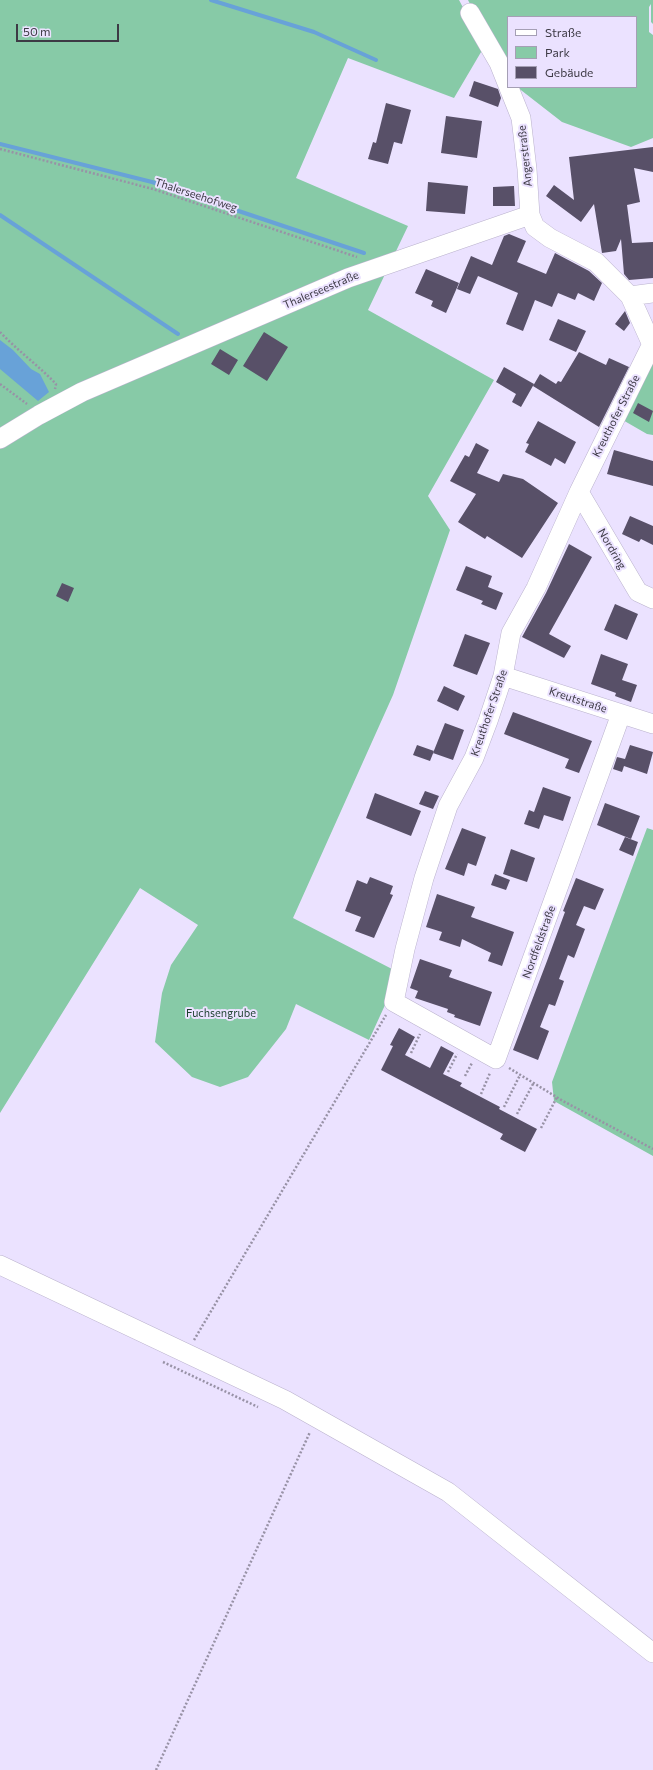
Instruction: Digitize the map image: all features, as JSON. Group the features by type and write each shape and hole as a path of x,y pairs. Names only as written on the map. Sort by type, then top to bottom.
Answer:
{"street":[{"name":"Angerstraße","path":"470,14 499,63 507,83"},
{"name":"Angerstraße","path":"509,88 521,118 527,169 530,215"},
{"name":"Thalerseestraße","path":"0,439 82,392 348,278 530,215"},
{"path":"530,215 535,227 550,238 596,262 630,296 652,347"},
{"path":"630,296 653,293"},
{"name":"Kreuthofer Straße","path":"394,1002 405,949 424,878 448,806 474,758 488,721 503,676 511,633 536,588 578,492 652,347"},
{"name":"Nordring","path":"578,492 638,592 653,599"},
{"name":"Kreutstraße","path":"503,676 653,724"},
{"name":"Nordfeldstraße","path":"496,1059 621,714"},
{"path":"394,1002 496,1059"},
{"path":"0,1265 285,1400 448,1492 653,1653"}],"path":[{"name":"Thalerseehofweg","path":"0,149 153,189 383,266"},
{"path":"0,332 56,384 53,395 57,406"},
{"path":"0,384 21,398 40,415"},
{"path":"186,1354 394,1002"},
{"path":"411,1053 427,1020"},
{"path":"481,1094 496,1059 533,1084 653,1149"},
{"path":"504,1107 520,1075"},
{"path":"517,1114 533,1084"},
{"path":"541,1128 557,1097"},
{"path":"158,1359 186,1374 262,1409"},
{"path":"304,1428 318,1434"},
{"path":"156,1770 311,1431"}],"green space":[{"name":"Fuchsengrube","path":"0,0 459,0 484,47 454,98 348,58 296,178 408,226 368,310 494,380 428,496 450,530 393,695 293,918 392,969 385,1005 369,1040 296,1004 286,1029 248,1077 220,1087 192,1077 155,1042 162,993 171,965 198,925 140,888 0,1113"},
{"path":"468,0 653,0 653,24 651,22 651,4 649,7 649,32 653,35 653,138 631,147 562,122 518,88 637,88 637,16 507,16 507,78"},
{"path":"653,364 653,435 647,434 621,419 645,370"},
{"path":"647,828 653,830 653,1156 554,1101 552,1082"}],"water":[{"path":"0,340 13,350 31,369 40,374 49,392 38,401 0,369"}],"building":[{"path":"474,81 498,89 501,98 498,107 469,96"},
{"path":"386,103 411,110 402,144 394,142 388,164 368,159 373,142 376,143"},
{"path":"446,116 482,121 477,158 441,153"},
{"path":"653,147 653,172 634,168 640,202 627,205 632,243 653,242 653,278 629,280 624,274 621,239 616,251 602,253 594,204 581,222 546,196 554,185 574,200 569,157"},
{"path":"428,182 468,186 465,214 426,211"},
{"path":"514,186 515,206 493,206 493,187"},
{"path":"509,234 526,241 517,262 546,274 555,253 589,271 602,283 594,301 578,293 575,300 558,293 552,307 535,300 523,331 506,324 518,293 478,276 470,294 457,289 471,256 492,265 504,236"},
{"path":"426,269 459,283 446,313 431,306 433,301 415,293"},
{"path":"625,311 630,323 624,331 615,324"},
{"path":"558,319 586,331 576,352 549,340"},
{"path":"264,332 288,347 267,381 243,366"},
{"path":"220,349 238,360 229,375 211,364"},
{"path":"579,352 606,365 609,358 629,367 599,427 533,386 540,374 556,384 558,381 561,382"},
{"path":"504,367 534,384 521,407 512,402 516,394 496,382"},
{"path":"638,403 653,411 649,422 633,413"},
{"path":"538,421 576,442 565,464 555,458 551,466 525,452 529,444 526,443"},
{"path":"476,443 489,450 477,473 499,482 503,474 523,479 558,503 522,558 487,536 485,539 458,522 476,494 450,481 465,455 469,457"},
{"path":"614,450 653,461 653,486 607,474"},
{"path":"630,516 653,526 653,545 641,539 639,542 622,534"},
{"path":"569,544 592,557 549,634 571,646 564,658 522,637 546,593"},
{"path":"466,566 492,576 488,587 503,593 496,610 481,604 483,601 456,590"},
{"path":"62,583 74,588 68,602 56,596"},
{"path":"615,604 638,614 627,640 604,630"},
{"path":"465,634 490,643 477,675 453,666"},
{"path":"601,654 628,664 622,680 637,685 631,702 615,696 616,693 591,684"},
{"path":"444,686 465,696 458,711 437,701"},
{"path":"513,712 592,741 579,773 565,768 569,759 504,734"},
{"path":"445,723 464,730 453,760 433,753"},
{"path":"417,745 434,751 430,761 413,755"},
{"path":"630,745 653,752 647,774 624,766 622,772 613,769 617,757 625,759"},
{"path":"543,787 571,797 563,821 544,815 539,829 524,824 529,810 534,812"},
{"path":"425,791 439,796 433,809 419,804"},
{"path":"375,793 421,811 411,836 366,818"},
{"path":"605,803 640,816 631,839 597,825"},
{"path":"462,828 486,837 476,866 468,863 464,876 445,869"},
{"path":"625,837 638,842 633,856 619,850"},
{"path":"511,849 535,858 527,882 503,874"},
{"path":"495,874 510,880 506,890 491,885"},
{"path":"370,877 393,886 390,894 393,895 374,938 355,931 361,917 345,911 357,880 367,884"},
{"path":"576,878 604,889 595,910 584,906 576,925 585,929 574,958 568,955 559,979 564,981 555,1006 549,1004 540,1027 549,1031 538,1060 513,1050 565,912 563,911"},
{"path":"437,894 475,907 471,917 514,932 502,966 488,961 491,953 462,939 460,947 439,940 442,932 426,927"},
{"path":"420,959 452,970 449,977 492,992 480,1026 454,1017 455,1015 447,1012 448,1009 415,998 418,991 410,988"},
{"path":"399,1028 415,1037 405,1055 430,1068 441,1046 454,1053 443,1074 462,1083 460,1086 500,1107 499,1109 537,1129 525,1152 500,1139 503,1134 381,1070 393,1046 390,1045"}],"waterway":[{"path":"211,0 314,32 376,60"},
{"path":"0,144 152,182 364,253"},
{"path":"0,215 178,334"}]}
